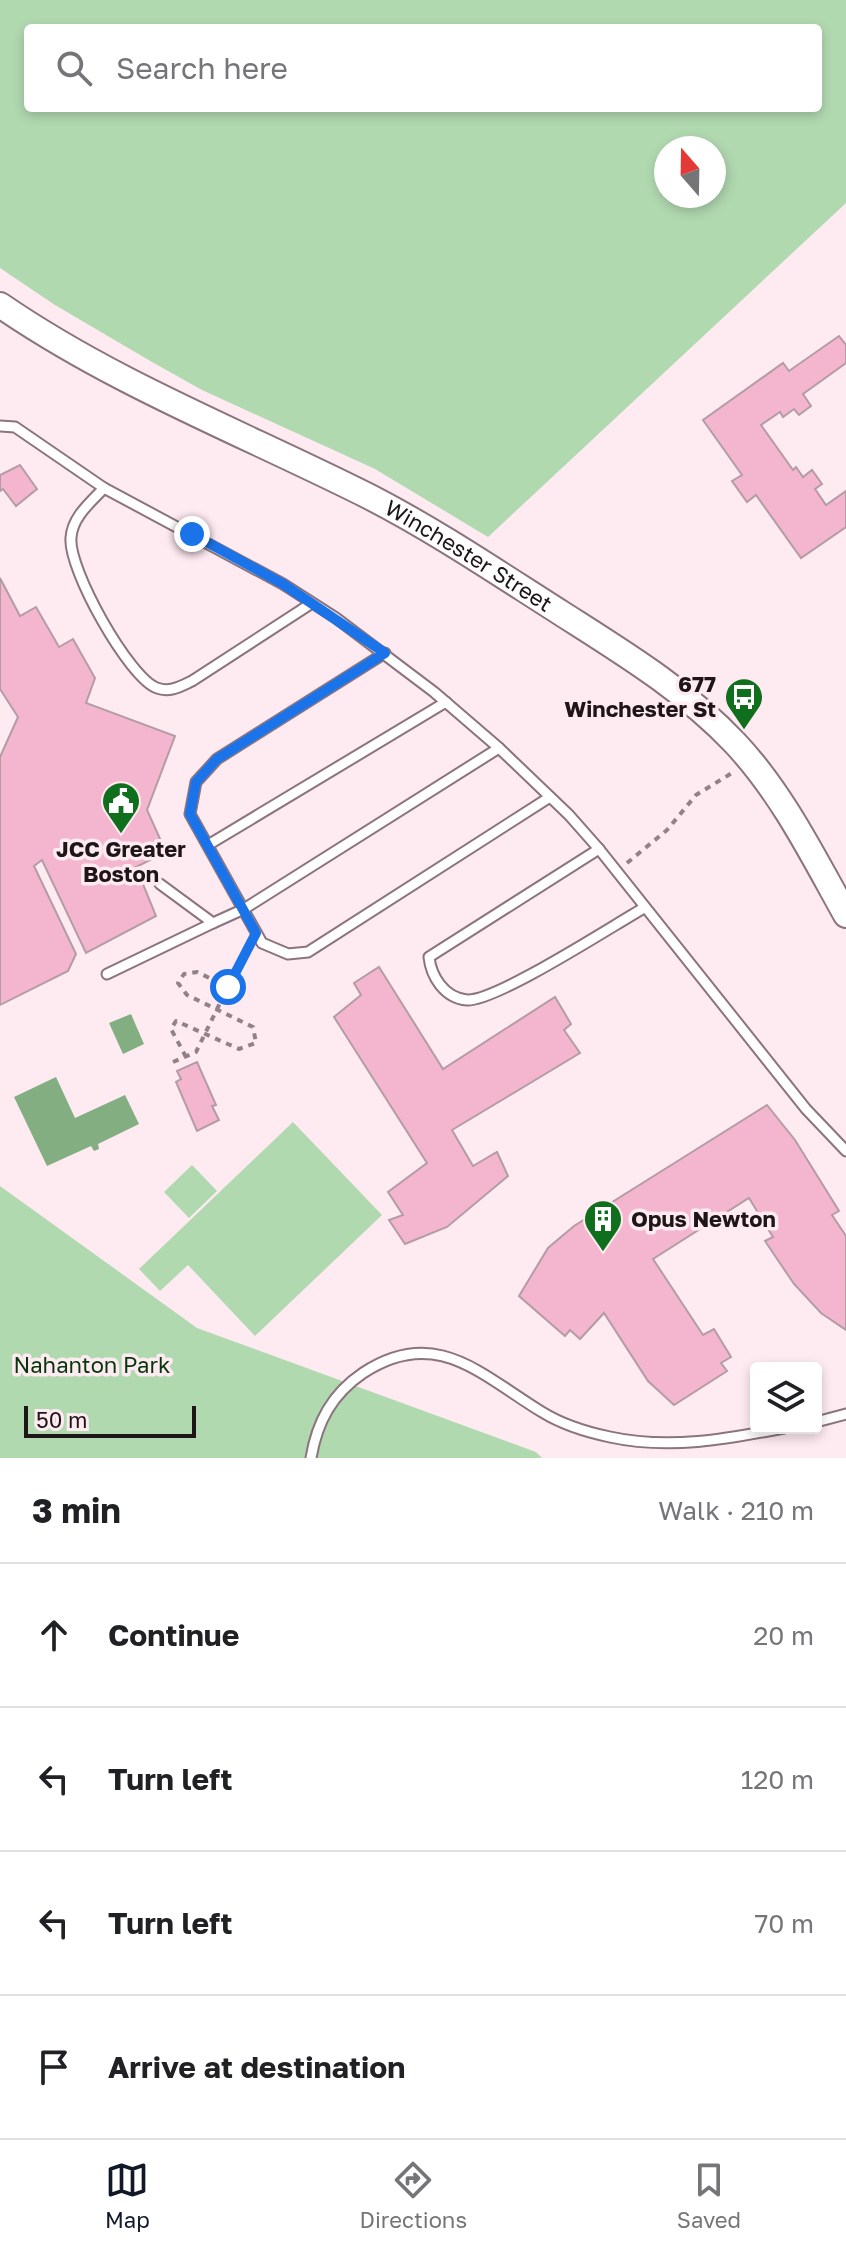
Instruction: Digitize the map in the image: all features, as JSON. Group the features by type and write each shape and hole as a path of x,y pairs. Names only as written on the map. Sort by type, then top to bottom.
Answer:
{"street":[{"name":"Winchester Street","path":"0,305 144,389 367,495 427,528 658,677 710,718 751,762 777,797 846,915"}],"lane":[{"path":"0,426 15,427 104,488 312,603 385,653 446,702 499,748 599,849 806,1109 846,1151"},
{"path":"104,488 74,524 71,535 73,565 92,605 144,680 159,689 174,689 192,681 312,603"},
{"path":"385,653 217,759 196,782 190,814 262,943 288,954 308,952 550,797"},
{"path":"208,845 446,702"},
{"path":"107,974 244,909 499,748"},
{"path":"599,849 429,957 431,973 448,993 467,1000 495,992 644,908"},
{"path":"160,884 213,923"},
{"path":"311,1458 323,1415 349,1383 379,1363 419,1353 464,1362 557,1420 612,1438 688,1443 750,1433"},
{"path":"822,1420 846,1414"}],"path":[{"path":"616,872 667,830 696,795 751,762"},
{"path":"173,1062 196,1052 256,933"},
{"path":"186,1057 173,1038 172,1024 182,1022 239,1049 256,1043 253,1027 182,992 178,983 188,972 197,972 228,987"}],"green space":[{"path":"0,0 846,0 846,203 488,537 375,469 202,390 55,305 0,268"},
{"path":"293,1122 382,1215 255,1336 188,1265 160,1291 139,1269"},
{"path":"192,1165 217,1191 189,1218 164,1192"},
{"name":"Nahanton Park","path":"0,1186 197,1328 536,1452 542,1458 0,1458"}],"shaded area":[{"path":"131,1014 144,1044 123,1054 109,1023"},
{"path":"56,1077 75,1118 125,1095 139,1124 98,1144 99,1149 94,1151 91,1146 47,1166 14,1097"}],"building":[{"path":"839,336 846,345 846,363 803,394 811,406 799,415 794,409 783,417 780,412 761,425 793,470 796,467 803,477 812,470 822,484 815,489 826,505 846,491 846,527 801,558 756,495 747,502 732,481 742,475 703,420 783,363 789,371"},
{"path":"20,465 37,489 16,506 3,489 0,491 0,475"},
{"name":"JCC Greater Boston","path":"0,578 20,616 36,607 59,647 73,639 95,678 86,703 175,736 147,810 166,852 136,867 156,916 86,953 42,860 34,866 76,954 68,971 0,1005 0,757 18,717 0,689"},
{"path":"379,967 443,1069 555,997 571,1024 564,1030 580,1053 452,1130 473,1166 497,1152 508,1176 447,1227 405,1244 389,1220 403,1215 388,1192 427,1163 334,1017 361,995 354,983"},
{"path":"197,1062 216,1105 212,1106 219,1120 197,1131 176,1082 181,1079 177,1071"},
{"name":"Opus Newton","path":"767,1105 795,1140 839,1211 832,1215 846,1236 846,1330 821,1313 794,1284 765,1241 773,1237 749,1198 653,1259 703,1335 714,1329 731,1357 721,1363 727,1371 674,1405 648,1381 604,1313 580,1339 570,1330 565,1336 519,1296 548,1248 574,1226"}],"place":[{"name":"677 Winchester St","path":"744,731"},
{"name":"JCC Greater Boston","path":"121,835"},
{"name":"Opus Newton","path":"603,1253"}],"route":[{"path":"192,534 283,584 385,653 217,759 196,782 190,814 256,933 228,987"}]}
